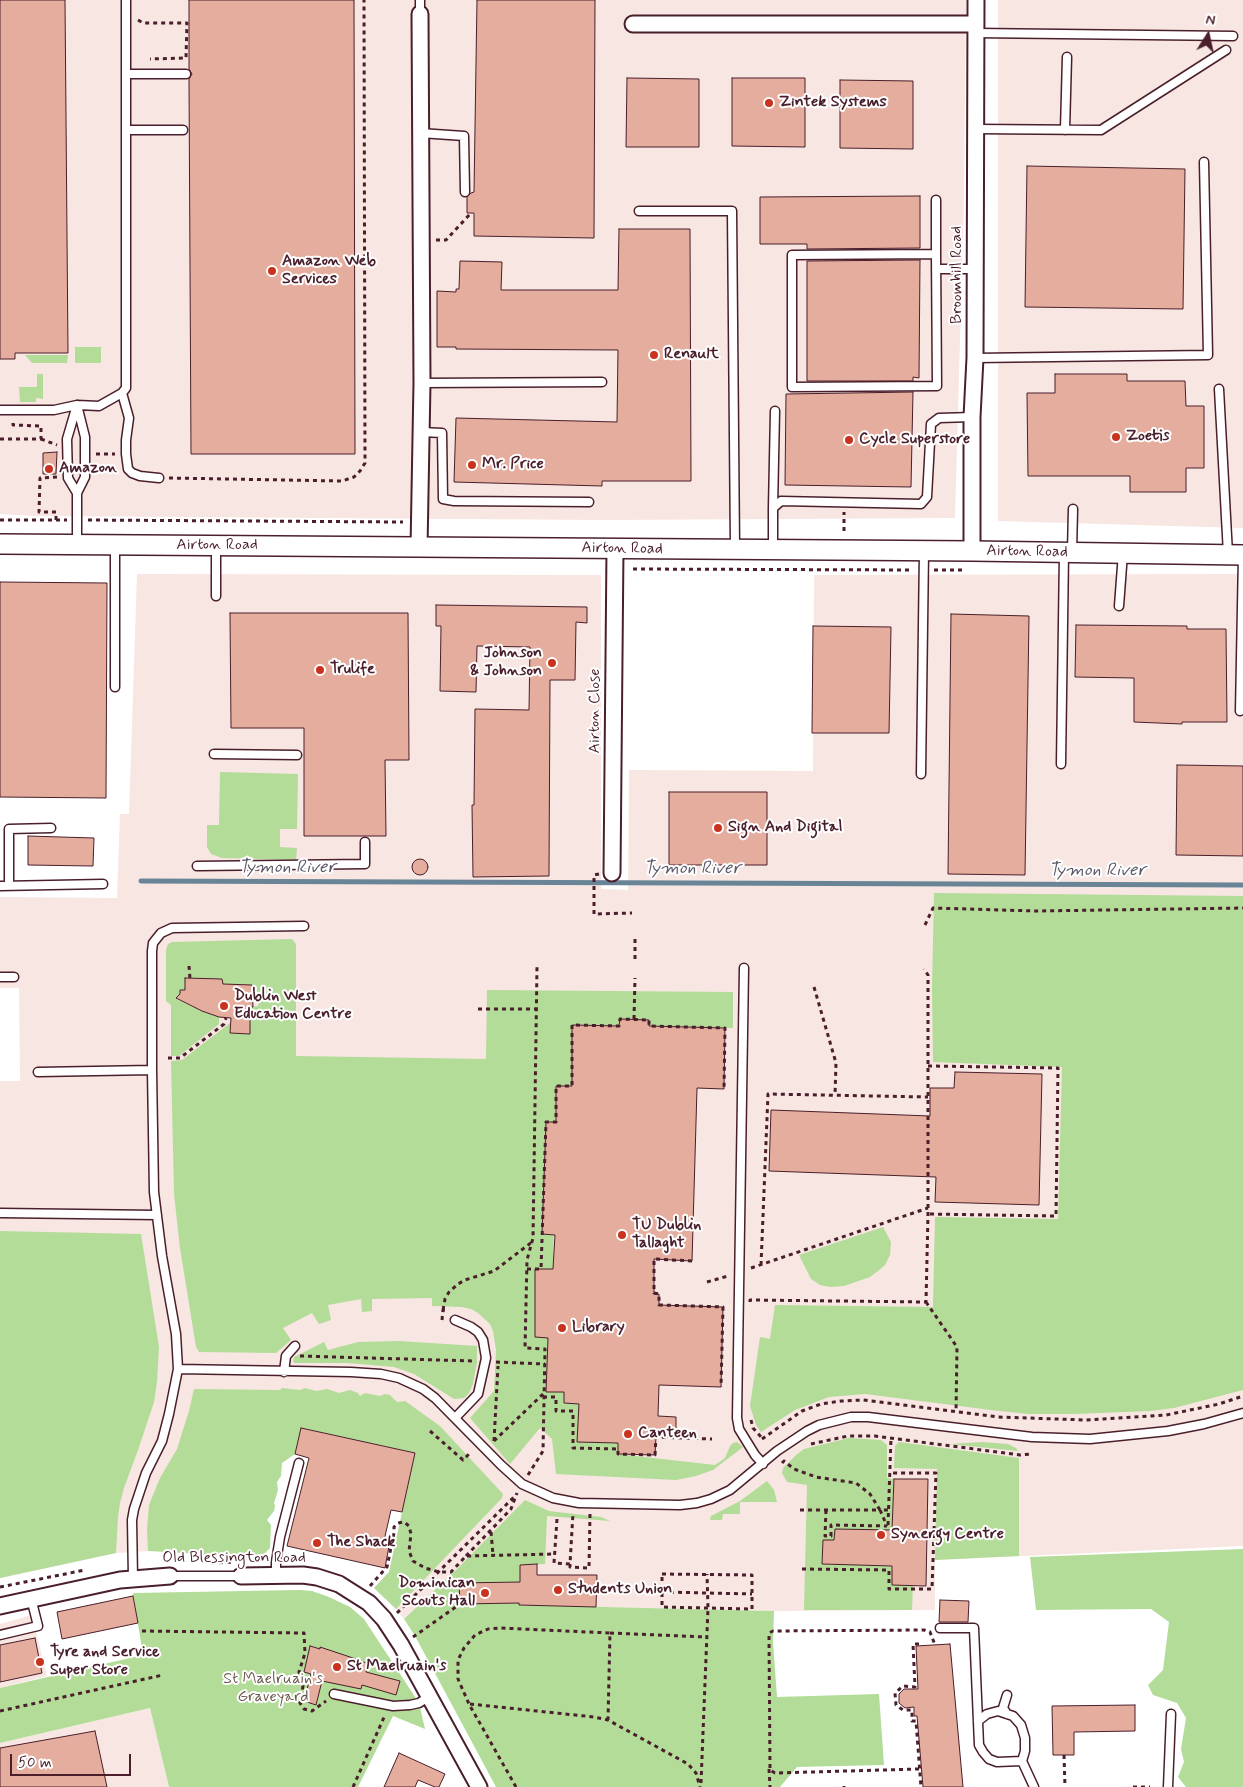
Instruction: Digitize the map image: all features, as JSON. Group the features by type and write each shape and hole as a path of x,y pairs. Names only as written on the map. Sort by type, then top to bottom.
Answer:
{"street":[{"name":"Broomhill Road","path":"972,551 972,417 975,358 976,0"},
{"path":"419,548 422,383 420,7"},
{"path":"633,24 975,28"},
{"name":"Airton Road","path":"0,544 972,551 1238,555"},
{"name":"Airton Close","path":"612,873 615,549"},
{"name":"Old Blessington Road","path":"241,1576 303,1575 328,1580 351,1591 369,1603 384,1619 401,1645 479,1787"},
{"name":"Old Blessington Road","path":"0,1606 132,1578 170,1576"}],"lane":[{"path":"0,410 54,410 77,406 100,406 122,393 126,388 126,0"},
{"path":"975,28 1233,36"},
{"path":"975,129 1101,130 1226,50"},
{"path":"1065,130 1067,56"},
{"path":"126,74 186,74"},
{"path":"126,130 182,130"},
{"path":"420,133 464,136 465,192"},
{"path":"975,358 1208,355 1204,162"},
{"path":"936,200 937,386 792,387 792,255 936,254"},
{"path":"639,211 732,211 735,550"},
{"path":"936,269 975,269"},
{"path":"422,383 602,382"},
{"path":"1219,389 1238,555 1240,711"},
{"path":"122,393 129,418 126,440 128,469 140,476 159,478"},
{"path":"77,406 67,439 68,478 77,493 77,545"},
{"path":"77,406 85,437 86,477 77,493"},
{"path":"773,550 775,411"},
{"path":"773,508 781,501 921,504 927,497 931,424 939,418 972,417"},
{"path":"421,432 442,433 443,499 454,501 588,502"},
{"path":"1061,764 1068,553 1073,508"},
{"path":"114,687 115,546"},
{"path":"216,546 216,596"},
{"path":"921,774 924,551"},
{"path":"1120,606 1123,553"},
{"path":"214,754 297,755"},
{"path":"9,886 10,829 51,828"},
{"path":"197,866 365,864 366,842"},
{"path":"0,886 103,884"},
{"path":"132,1578 132,1520 134,1508 146,1473 162,1441 178,1369 172,1308 162,1256 154,1192 152,1070 153,943 161,933 172,928 304,926"},
{"path":"744,968 738,1423 751,1449 763,1464"},
{"path":"0,977 14,977"},
{"path":"38,1072 152,1070"},
{"path":"0,1213 157,1215"},
{"path":"455,1320 478,1332 483,1340 486,1358 478,1394 456,1417"},
{"path":"284,1372 286,1356 295,1346"},
{"path":"178,1369 351,1372 381,1374 399,1378 423,1389 435,1398 522,1484 553,1498 566,1501 657,1505 697,1503 711,1499 730,1490 785,1445 806,1431 851,1417 868,1417 1032,1437 1090,1438 1168,1431 1204,1424 1243,1412"},
{"path":"276,1575 280,1537 299,1462"},
{"name":"Old Blessington Road","path":"170,1576 241,1576"},
{"path":"0,1635 38,1626 31,1598"},
{"path":"940,1628 974,1628 979,1745 983,1752 989,1759 997,1762 1022,1760"},
{"path":"334,1694 389,1705 410,1706 430,1696"},
{"path":"1007,1695 1003,1708 1007,1714"},
{"path":"978,1721 987,1714 998,1711 1013,1716 1021,1726 1025,1738 1025,1751 1022,1760 1034,1787"},
{"path":"1168,1787 1171,1714"}],"path":[{"path":"159,478 342,481 354,477 365,463 364,0"},
{"path":"136,16 137,20 143,23 186,23 186,58 150,59"},
{"path":"421,240 446,240 471,213"},
{"path":"13,410 13,425 41,426 41,439"},
{"path":"0,440 41,439 56,443 58,446"},
{"path":"56,520 56,512 39,512 40,478 54,478 59,474"},
{"path":"0,520 403,522"},
{"path":"633,569 973,570"},
{"path":"594,875 594,914 632,913"},
{"path":"925,925 933,908 1035,911 1243,908"},
{"path":"635,936 635,960"},
{"path":"189,966 190,978"},
{"path":"536,1478 529,1473 544,1452 543,1395 545,1349 525,1348 527,1269 532,1242 537,967"},
{"path":"924,970 928,975 926,1302 957,1347 954,1428"},
{"path":"634,1019 635,978"},
{"path":"814,987 836,1063 834,1095"},
{"path":"478,1009 537,1009"},
{"path":"168,1058 180,1058 224,1024 226,1018"},
{"path":"527,1269 541,1269 546,1122 556,1122 556,1086 572,1086 572,1025 619,1026 620,1019 634,1019 650,1020 649,1026 726,1028 724,1089"},
{"path":"928,1066 1058,1068 1056,1216 928,1214"},
{"path":"762,1265 768,1094 928,1097"},
{"path":"707,1282 928,1208"},
{"path":"443,1310 445,1299 458,1284 465,1280 494,1272 532,1242"},
{"path":"692,1261 654,1260 654,1294 659,1294 659,1305 723,1307 721,1386"},
{"path":"750,1300 926,1302"},
{"path":"300,1356 477,1362"},
{"path":"543,1395 494,1441 496,1362 544,1364"},
{"path":"543,1395 556,1398 556,1411 573,1411 573,1448 618,1449 618,1454 655,1455 656,1437 712,1439"},
{"path":"759,1441 802,1411 821,1404 841,1401 863,1400 1045,1420 1086,1420 1166,1415 1219,1404 1243,1396"},
{"path":"430,1431 463,1460 470,1453"},
{"path":"809,1444 848,1436 891,1438 1020,1455 1031,1454"},
{"path":"888,1526 891,1438"},
{"path":"780,1465 788,1456"},
{"path":"784,1461 794,1469 816,1477 856,1483 870,1494 888,1526"},
{"path":"802,1569 889,1570 889,1589 932,1589 936,1473 890,1473"},
{"path":"368,1589 386,1569 394,1527 398,1522 404,1522 409,1526 411,1534 409,1551 414,1561 420,1566 439,1572 451,1572 511,1509 517,1493 439,1572 395,1616"},
{"path":"800,1510 888,1510"},
{"path":"826,1510 825,1536 831,1536 831,1525 888,1526"},
{"path":"570,1564 573,1512"},
{"path":"556,1519 554,1563 570,1564 570,1567 589,1568 590,1514"},
{"path":"490,1532 493,1555"},
{"path":"466,1556 555,1554"},
{"path":"0,1587 88,1570"},
{"path":"662,1574 752,1575 752,1609 662,1607 662,1592 662,1574"},
{"path":"700,1787 708,1608 707,1574"},
{"path":"662,1592 752,1594"},
{"path":"411,1639 460,1604"},
{"path":"516,1787 460,1688 457,1670 458,1660 464,1648 475,1635 488,1629 500,1628 707,1637"},
{"path":"770,1787 769,1633 774,1631 924,1630 930,1632 935,1645"},
{"path":"142,1631 304,1633 305,1653 299,1672 303,1686 300,1703 304,1709 312,1711 321,1706 334,1694"},
{"path":"608,1720 610,1633"},
{"path":"919,1644 913,1644 915,1686 903,1686 896,1693 896,1705 903,1710 912,1710 912,1721 916,1721 920,1787"},
{"path":"0,1711 163,1675"},
{"path":"469,1704 608,1720 688,1764 696,1773 700,1787"},
{"path":"352,1787 389,1705"},
{"path":"1064,1755 1065,1787"},
{"path":"769,1768 772,1772 776,1773 919,1769"},
{"path":"770,1782 772,1775 776,1773"},
{"path":"1133,1787 1150,1787"}],"shaded area":[{"path":"0,0 966,0 964,197 955,518 605,520 35,516 0,514"},
{"path":"998,0 1243,0 1243,528 998,521"},
{"name":"TU Dublin Tallaght","path":"137,574 601,575 601,889 628,890 629,770 813,771 814,575 1243,574 1243,1546 935,1560 935,1610 774,1611 519,1605 460,1566 404,1619 374,1588 389,1572 415,1453 285,1390 148,1551 116,1553 0,1578 0,1081 20,1081 19,988 0,988 0,897 117,898 120,814 129,814"},
{"path":"32,1615 47,1676 0,1688 0,1624"},
{"path":"150,1708 169,1787 0,1787 0,1743"}],"green space":[{"path":"75,347 101,347 101,363 75,363"},
{"path":"25,355 68,355 67,363 32,363"},
{"path":"37,374 43,374 43,399 36,398 36,402 20,402 19,387 37,387"},
{"path":"220,772 298,774 297,829 280,829 280,847 297,848 296,860 222,858 211,854 207,847 207,825 219,825"},
{"path":"934,893 1243,896 1243,1390 1174,1408 1150,1411 1074,1414 1028,1414 865,1394 829,1397 795,1410 761,1432 756,1425 750,1406 760,1337 770,1339 775,1305 933,1307 935,1217 1058,1219 1062,1067 933,1062"},
{"path":"292,939 296,944 296,1056 486,1059 487,990 733,992 733,1028 649,1026 649,1020 620,1019 619,1026 572,1025 572,1086 556,1086 553,1269 535,1269 535,1337 567,1338 547,1392 564,1392 564,1403 579,1404 578,1442 618,1443 618,1454 715,1465 725,1458 733,1443 737,1442 743,1447 713,1470 676,1480 556,1474 552,1439 540,1428 510,1464 470,1418 494,1391 496,1350 490,1324 471,1309 432,1306 432,1298 372,1299 372,1311 362,1312 361,1299 328,1305 331,1320 319,1324 312,1313 283,1328 291,1340 276,1353 199,1352 196,1347 180,1248 174,1194 171,1061 182,1060 230,1023 230,1033 250,1033 250,1007 258,1006 259,1000 253,1000 252,985 223,984 222,979 185,979 185,990 181,990 181,997 178,996 176,999 219,1017 219,1024 179,1056 171,1056 171,1005 166,1001 166,950 168,944 172,942"},
{"path":"883,1227 891,1242 890,1255 885,1265 870,1277 844,1286 830,1287 820,1285 811,1279 799,1255"},
{"path":"0,1231 141,1234 159,1347 154,1402 120,1503 116,1553 0,1578"},
{"path":"399,1341 477,1346 477,1362 473,1384 469,1393 464,1398 454,1399 414,1374 394,1367 347,1363 293,1362 294,1357 324,1342 328,1350 358,1342"},
{"path":"282,1388 300,1390 305,1388 316,1391 327,1389 339,1393 350,1390 358,1393 360,1396 365,1393 380,1396 385,1394 390,1395 397,1402 405,1401 440,1426 503,1494 502,1498 396,1609 374,1588 389,1572 415,1453 301,1428 295,1454 282,1463 281,1476 277,1482 278,1490 274,1511 267,1520 271,1525 270,1548 264,1554 257,1557 148,1551 149,1505 160,1478 177,1449 194,1389 280,1390"},
{"path":"849,1438 881,1440 887,1445 887,1478 894,1479 892,1530 835,1529 834,1540 823,1540 822,1564 892,1566 913,1585 912,1610 804,1610 807,1485 787,1482 782,1473 783,1468 804,1449"},
{"path":"899,1442 1019,1458 1019,1556 935,1560 937,1469 894,1468 895,1446"},
{"path":"982,1442 1008,1444 1018,1451 949,1444"},
{"path":"767,1481 774,1490 777,1502 740,1502 740,1514 723,1514 722,1520 710,1520 711,1516 740,1501"},
{"path":"525,1500 549,1511 601,1517 610,1521 547,1516 545,1564 520,1565 520,1605 774,1611 773,1642 777,1697 879,1694 884,1765 797,1767 780,1787 496,1787 404,1619"},
{"path":"1243,1549 1243,1787 1186,1787 1178,1777 1184,1762 1181,1749 1186,1718 1177,1703 1153,1695 1148,1685 1163,1670 1169,1622 1151,1609 1036,1610 1030,1557"},
{"name":"St Maelruain's Graveyard","path":"312,1591 329,1597 350,1607 364,1619 419,1703 425,1729 393,1716 358,1787 169,1787 150,1708 0,1743 0,1688 143,1655 133,1593"}],"building":[{"path":"0,0 65,0 68,353 15,353 15,359 0,359"},
{"name":"Amazon Web Services","path":"189,0 354,0 355,454 191,454 189,79 192,74 189,69"},
{"path":"477,0 595,0 594,238 474,236 474,213 467,213 467,197 474,192"},
{"path":"627,78 699,79 699,147 626,147"},
{"path":"732,78 805,78 805,147 732,146"},
{"path":"840,80 913,81 913,149 840,148"},
{"path":"1027,166 1185,169 1183,309 1025,307"},
{"path":"920,196 920,248 807,249 807,244 760,244 760,197"},
{"path":"619,229 690,229 691,481 602,481 602,486 454,482 456,418 617,422 618,350 456,349 456,347 437,347 437,291 456,292 456,289 459,289 460,261 502,262 501,290 618,290"},
{"path":"920,260 919,378 913,377 913,381 807,381 807,261"},
{"name":"Zoetis","path":"1055,374 1127,374 1127,381 1185,381 1186,406 1204,406 1204,468 1186,468 1186,492 1130,492 1130,476 1028,476 1027,393 1055,393"},
{"name":"Cycle Superstore","path":"913,392 911,487 785,485 786,394"},
{"path":"57,452 56,474 43,474 43,453"},
{"path":"0,582 107,583 106,798 0,797"},
{"path":"436,605 587,607 587,623 576,622 575,680 550,680 549,876 473,877 472,805 474,805 475,709 529,710 530,647 477,646 476,692 440,691 441,626 436,626"},
{"name":"Trulife","path":"230,613 408,613 409,760 385,760 386,836 304,836 304,728 231,728"},
{"path":"951,614 1029,616 1025,875 948,874"},
{"path":"1076,625 1187,626 1187,629 1226,629 1227,722 1182,722 1182,724 1134,722 1134,678 1075,677"},
{"path":"813,626 891,627 889,733 812,733"},
{"path":"1177,765 1243,766 1243,856 1176,855"},
{"name":"Sign And Digital","path":"669,792 767,792 767,865 669,865"},
{"path":"28,836 94,838 93,866 28,865"},
{"path":"417,859 423,859 428,864 426,873 417,875 412,870 412,864"},
{"name":"Dublin West Education Centre","path":"185,978 222,979 223,984 252,985 253,1007 250,1007 250,1034 230,1033 231,1018 219,1017 202,1011 176,998 180,994 180,990 185,990"},
{"path":"620,1019 649,1020 649,1026 725,1028 724,1089 697,1088 692,1261 654,1259 654,1294 659,1294 659,1305 723,1307 721,1387 659,1385 658,1416 676,1417 676,1437 656,1437 655,1455 618,1454 618,1443 577,1442 579,1404 564,1403 564,1392 546,1392 548,1338 535,1337 535,1269 553,1269 555,1235 542,1234 546,1122 556,1122 556,1086 572,1086 572,1025 619,1026"},
{"path":"955,1072 1042,1074 1039,1205 935,1202 936,1177 769,1171 771,1110 930,1116 930,1088 954,1088"},
{"path":"301,1428 415,1453 402,1512 391,1510 383,1545 389,1546 385,1568 287,1546 309,1458 295,1454"},
{"name":"Synergy Centre","path":"894,1479 928,1479 926,1586 892,1585 892,1566 822,1564 823,1540 834,1540 835,1529 892,1530"},
{"name":"Students Union","path":"537,1564 537,1575 597,1575 596,1607 519,1605 519,1603 460,1604 459,1583 520,1582 520,1565"},
{"path":"133,1596 138,1623 62,1639 57,1612"},
{"path":"940,1600 969,1601 968,1622 939,1622"},
{"path":"35,1638 42,1673 0,1682 0,1645"},
{"path":"950,1644 963,1787 923,1787 917,1716 914,1716 914,1707 905,1708 899,1703 899,1694 904,1689 918,1689 916,1646"},
{"path":"310,1646 320,1649 320,1647 359,1660 368,1664 366,1672 400,1681 396,1695 362,1685 361,1689 322,1681 316,1705 304,1701 311,1674 304,1672"},
{"path":"1135,1705 1135,1731 1074,1732 1074,1755 1053,1755 1052,1706"},
{"path":"95,1731 107,1787 0,1787 0,1748"},
{"path":"399,1753 445,1774 439,1787 418,1780 415,1787 384,1787"}],"waterway":[{"name":"Tymon River","path":"141,881 1243,885"}],"place":[{"name":"Zintek Systems","path":"769,103"},
{"name":"Amazon Web Services","path":"272,271"},
{"name":"Renault","path":"654,355"},
{"name":"Zoetis","path":"1116,437"},
{"name":"Cycle Superstore","path":"849,440"},
{"name":"Mr. Price","path":"472,465"},
{"name":"Amazon","path":"49,469"},
{"name":"Johnson & Johnson","path":"552,663"},
{"name":"Trulife","path":"320,670"},
{"name":"Sign And Digital","path":"718,828"},
{"name":"Dublin West Education Centre","path":"224,1006"},
{"name":"TU Dublin Tallaght","path":"622,1235"},
{"name":"Library","path":"562,1328"},
{"name":"Canteen","path":"628,1434"},
{"name":"Synergy Centre","path":"881,1535"},
{"name":"The Shack","path":"317,1543"},
{"name":"Students Union","path":"558,1590"},
{"name":"Dominican Scouts Hall","path":"485,1593"},
{"name":"Tyre and Service Super Store","path":"40,1662"},
{"name":"St Maelruain's","path":"337,1667"}]}
